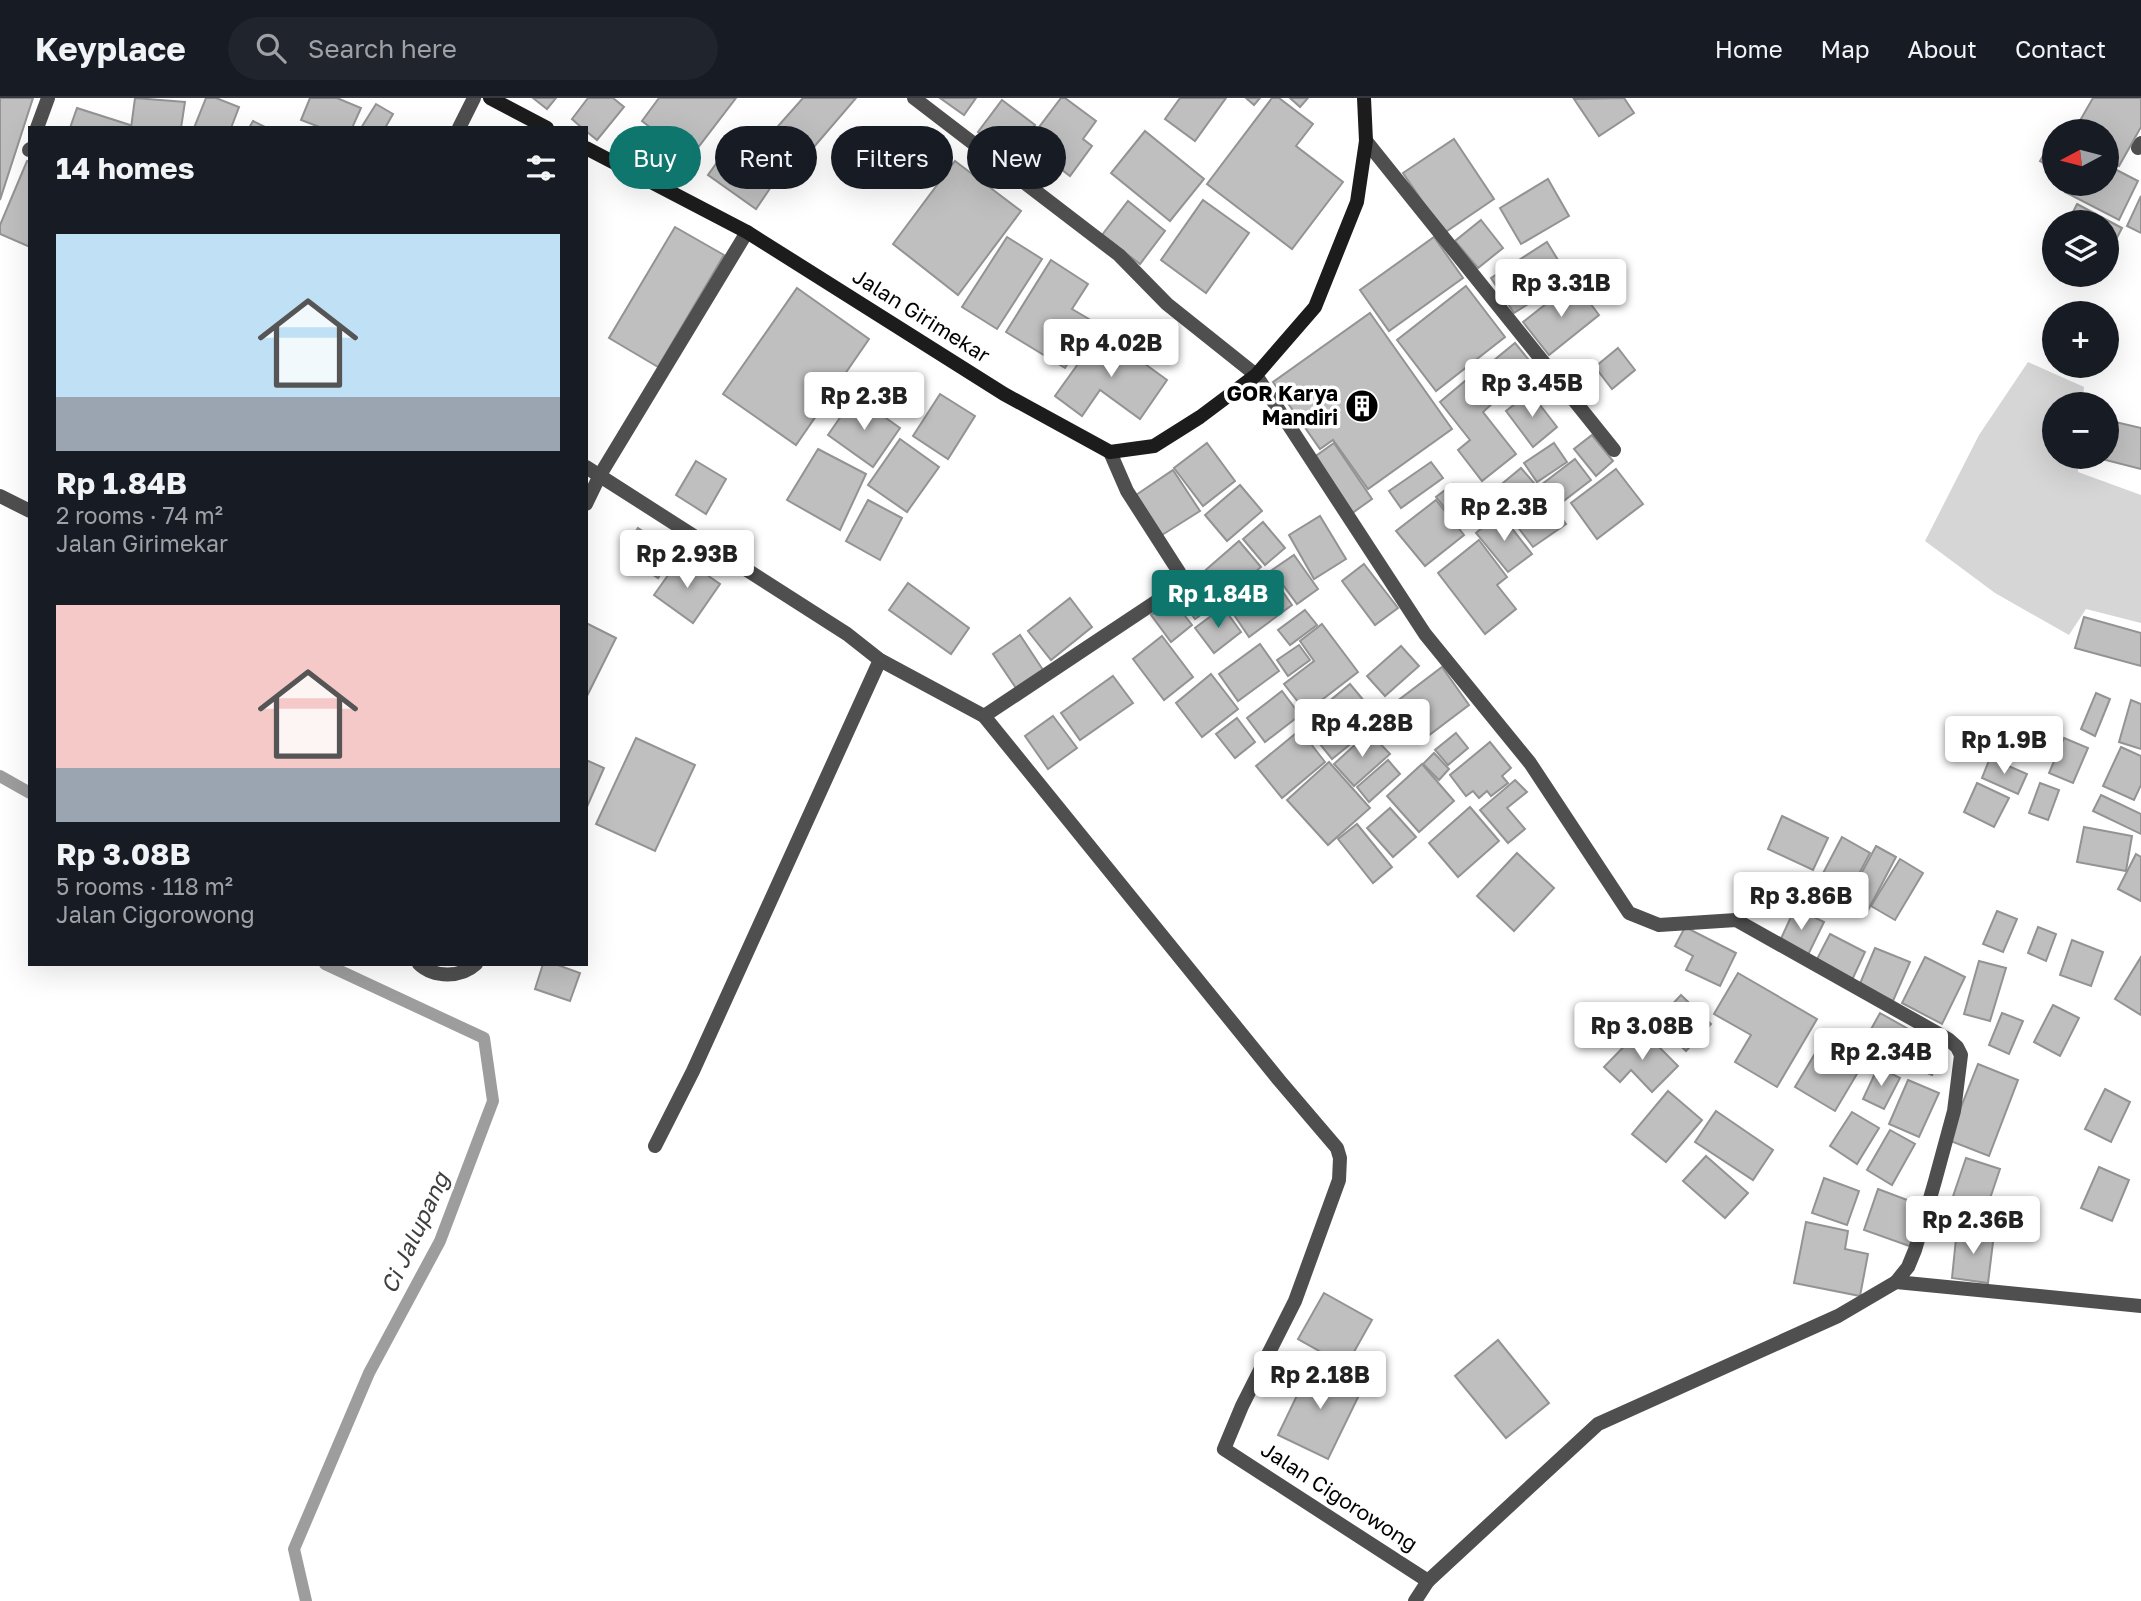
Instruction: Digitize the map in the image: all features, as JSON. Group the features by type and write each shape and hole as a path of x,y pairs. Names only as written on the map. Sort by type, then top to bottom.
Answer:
{"street":[{"path":"38,126 48,98"},
{"path":"460,126 474,98"},
{"path":"490,98 543,126"},
{"path":"914,98 1119,255 1167,304 1256,374 1425,634 1530,763 1629,913 1659,925 1735,920 1948,1040 1957,1047 1961,1055 1954,1111 1915,1250 1908,1267 1896,1282 1838,1315 1598,1424 1428,1581"},
{"path":"588,468 847,634 880,660 984,716 1169,593 1180,572 1127,491 1110,452 1154,446 1200,418 1256,374 1315,307 1357,202 1366,141 1364,98"},
{"path":"1366,141 1614,450"},
{"name":"Jalan Girimekar","path":"588,149 747,232 1004,394 1110,452"},
{"path":"588,499 747,232"},
{"path":"0,496 28,510"},
{"path":"655,1146 693,1071 880,660"},
{"name":"Jalan Cigorowong","path":"984,716 1337,1148 1340,1158 1339,1180 1295,1301 1242,1406 1224,1450 1236,1455 1428,1581 1415,1601"},
{"path":"421,966 441,975 456,974 474,966"},
{"path":"1896,1282 2141,1306"}],"shaded area":[{"path":"2028,362 2042,368 2042,378 2064,378 2084,387 2084,392 2042,392 2042,469 2078,469 2078,472 2141,495 2141,623 2086,609 2069,635 1995,593 1925,541 1979,435"}],"building":[{"path":"0,98 33,98 0,200"},
{"path":"135,98 185,102 181,126 131,126"},
{"path":"206,98 216,98 239,107 232,126 195,126"},
{"path":"310,98 337,98 361,108 353,126 317,126 301,120"},
{"path":"533,98 556,98 547,109"},
{"path":"588,98 613,98 624,107 597,140 588,133 588,126 580,126 572,119"},
{"path":"659,98 736,98 701,144 701,126 648,126 642,121"},
{"path":"803,98 856,98 817,143 817,126 778,126"},
{"path":"940,98 976,98 964,115"},
{"path":"1061,98 1065,98 1096,121 1083,139 1092,146 1070,176 1066,173 1066,126 1040,126"},
{"path":"1180,98 1226,98 1195,141 1165,119"},
{"path":"1246,98 1260,98 1254,105"},
{"path":"1272,98 1279,98 1313,124 1296,146 1343,182 1292,249 1207,184"},
{"path":"1290,98 1308,98 1300,107"},
{"path":"1624,98 1634,113 1599,136 1574,99"},
{"path":"2093,98 2141,98 2141,127 2119,166 2119,119 2081,119"},
{"path":"1002,100 1035,125 1034,126 982,126"},
{"path":"376,104 393,114 386,126 362,126"},
{"path":"77,108 130,125 130,126 71,126"},
{"path":"253,121 263,126 250,126"},
{"path":"1145,131 1204,179 1170,221 1111,173"},
{"path":"1454,139 1494,199 1444,233 1403,173"},
{"path":"28,161 28,246 0,234 0,225"},
{"path":"955,161 967,170 967,189 992,189 1021,211 958,295 893,244 934,189 953,189"},
{"path":"715,165 715,180 708,175"},
{"path":"2119,171 2138,181 2119,220 2119,210 2100,210 2073,196 2119,196"},
{"path":"1548,179 1569,216 1521,244 1500,208"},
{"path":"728,189 770,189 756,209"},
{"path":"2141,196 2141,233 2127,226"},
{"path":"1203,200 1249,233 1206,293 1161,260"},
{"path":"1128,201 1165,231 1140,264 1102,235"},
{"path":"2077,204 2088,210 2074,210"},
{"path":"1481,220 1503,248 1478,268 1455,241"},
{"path":"675,227 724,255 658,367 609,338"},
{"path":"1007,237 1042,259 997,329 962,307"},
{"path":"1434,237 1463,278 1389,331 1360,290"},
{"path":"1547,242 1569,278 1514,313 1491,278"},
{"path":"1051,260 1088,284 1072,309 1094,322 1065,368 1006,332"},
{"path":"1574,282 1599,315 1549,355 1523,322"},
{"path":"1466,286 1505,337 1436,391 1397,340"},
{"path":"797,288 869,339 796,445 723,394"},
{"name":"GOR Karya Mandiri","path":"1370,313 1452,429 1368,489 1333,440 1320,449 1273,382"},
{"path":"1101,332 1167,380 1140,419 1100,390 1082,416 1055,396"},
{"path":"1515,343 1538,371 1499,404 1476,375"},
{"path":"1618,348 1635,370 1612,389 1595,367"},
{"path":"1471,376 1493,403 1483,412 1516,454 1482,481 1458,450 1470,440 1440,402"},
{"path":"1530,392 1557,427 1533,447 1506,411"},
{"path":"940,394 975,416 948,459 913,436"},
{"path":"855,396 900,428 873,467 828,435"},
{"path":"2119,423 2141,428 2141,469 2119,463"},
{"path":"1592,435 1613,461 1596,476 1574,449"},
{"path":"900,439 939,467 907,512 868,485"},
{"path":"1207,443 1235,481 1203,506 1174,468"},
{"path":"1334,443 1372,499 1351,514 1313,458"},
{"path":"1554,443 1567,462 1537,482 1524,463"},
{"path":"818,449 866,474 840,530 787,500"},
{"path":"1575,459 1591,480 1557,506 1541,485"},
{"path":"696,461 726,479 706,514 676,495"},
{"path":"1431,462 1443,478 1401,508 1389,491"},
{"path":"1521,468 1541,491 1512,515 1492,492"},
{"path":"1616,469 1643,504 1597,539 1571,503"},
{"path":"1173,470 1200,511 1162,535 1136,495"},
{"path":"1453,484 1474,510 1457,523 1436,497"},
{"path":"1240,485 1262,511 1227,541 1205,515"},
{"path":"1548,498 1566,524 1533,547 1514,522"},
{"path":"868,500 902,518 880,560 846,541"},
{"path":"1436,500 1464,535 1425,566 1396,531"},
{"path":"1500,513 1532,554 1508,572 1476,533"},
{"path":"1320,516 1346,559 1314,579 1289,535"},
{"path":"1263,522 1285,548 1265,565 1243,539"},
{"path":"638,528 675,552 658,578 622,554"},
{"path":"1479,540 1507,577 1497,585 1516,609 1485,634 1438,573"},
{"path":"1239,541 1261,567 1223,600 1201,574"},
{"path":"1294,555 1318,589 1297,604 1272,570"},
{"path":"681,557 720,584 693,623 654,595"},
{"path":"1364,564 1398,608 1375,625 1342,581"},
{"path":"1269,572 1292,605 1249,637 1226,603"},
{"path":"908,583 969,628 951,654 889,610"},
{"path":"1201,583 1217,603 1195,619 1181,599"},
{"path":"1070,598 1092,627 1051,660 1028,631"},
{"path":"1172,599 1192,625 1171,642 1151,615"},
{"path":"1223,607 1241,632 1214,653 1195,628"},
{"path":"1305,610 1317,625 1290,645 1278,630"},
{"path":"2084,617 2141,633 2141,666 2075,648"},
{"path":"588,624 616,638 588,694"},
{"path":"1322,624 1358,672 1306,712 1284,684 1314,661 1300,641"},
{"path":"1020,635 1045,673 1018,691 993,654"},
{"path":"1162,636 1193,677 1164,700 1133,659"},
{"path":"1260,644 1279,671 1238,701 1219,674"},
{"path":"1299,645 1310,660 1288,676 1277,660"},
{"path":"1401,646 1419,666 1385,696 1367,676"},
{"path":"1442,667 1469,705 1420,742 1392,705"},
{"path":"1211,674 1238,709 1202,737 1176,703"},
{"path":"1113,676 1133,703 1080,740 1061,713"},
{"path":"1350,684 1380,720 1332,759 1303,723"},
{"path":"1282,691 1300,715 1265,742 1247,718"},
{"path":"2096,693 2110,699 2095,736 2081,729"},
{"path":"2131,700 2141,704 2141,749 2119,742"},
{"path":"1053,716 1077,748 1048,769 1025,736"},
{"path":"1237,718 1255,742 1235,758 1216,734"},
{"path":"1300,730 1325,762 1282,798 1256,766"},
{"path":"1369,732 1390,754 1354,786 1334,764"},
{"path":"1456,733 1468,748 1448,765 1435,750"},
{"path":"636,738 695,765 655,851 596,824"},
{"path":"2064,738 2088,748 2073,783 2049,773"},
{"path":"1490,742 1511,768 1502,776 1508,783 1491,796 1487,791 1479,798 1473,791 1466,796 1450,775"},
{"path":"2121,747 2141,756 2141,785 2134,800 2103,786"},
{"path":"1434,753 1449,769 1439,780 1423,764"},
{"path":"1990,758 2027,774 2018,794 1982,778"},
{"path":"1388,760 1400,774 1369,802 1357,787"},
{"path":"588,761 604,768 588,804"},
{"path":"1329,762 1370,808 1328,845 1287,800"},
{"path":"1422,764 1454,801 1419,832 1387,796"},
{"path":"1515,780 1527,792 1507,808 1525,829 1508,843 1480,810"},
{"path":"1977,783 2009,798 1994,827 1964,812"},
{"path":"2040,783 2059,790 2048,820 2029,813"},
{"path":"2101,795 2141,814 2141,834 2093,811"},
{"path":"1470,807 1499,841 1458,877 1429,843"},
{"path":"1390,808 1416,837 1393,857 1367,828"},
{"path":"1782,816 1828,838 1813,870 1768,849"},
{"path":"1357,824 1392,867 1373,883 1338,839"},
{"path":"2084,827 2132,836 2126,871 2077,862"},
{"path":"1842,837 1870,853 1849,893 1821,877"},
{"path":"1876,846 1896,857 1865,916 1845,904"},
{"path":"1517,853 1554,888 1514,931 1477,896"},
{"path":"2136,854 2141,857 2141,901 2118,889"},
{"path":"1900,859 1923,873 1895,920 1871,906"},
{"path":"1795,908 1824,922 1807,957 1779,943"},
{"path":"1997,911 2017,919 2003,952 1983,944"},
{"path":"1685,927 1736,953 1720,986 1686,970 1693,956 1675,946"},
{"path":"2038,927 2056,934 2046,961 2028,953"},
{"path":"1830,934 1865,952 1852,980 1816,961"},
{"path":"2072,940 2103,952 2091,986 2060,975"},
{"path":"1875,948 1910,962 1893,1001 1859,986"},
{"path":"1925,957 1965,977 1942,1024 1902,1003"},
{"path":"2141,957 2141,1015 2115,999"},
{"path":"1979,961 2006,968 1990,1021 1964,1014"},
{"path":"542,966 561,966 580,973 570,1001 535,989"},
{"path":"1738,973 1817,1019 1777,1087 1735,1062 1751,1035 1714,1014"},
{"path":"1681,995 1711,1024 1686,1051 1656,1022"},
{"path":"2053,1005 2079,1018 2060,1056 2034,1042"},
{"path":"1880,1013 1910,1030 1902,1048 1892,1043 1881,1063 1859,1051"},
{"path":"2002,1013 2023,1021 2009,1054 1989,1045"},
{"path":"1641,1029 1678,1066 1652,1092 1631,1070 1620,1082 1604,1067"},
{"path":"1828,1032 1867,1057 1835,1111 1795,1087"},
{"path":"1911,1041 1942,1054 1932,1075 1891,1058 1896,1048 1906,1052"},
{"path":"1978,1064 2018,1080 1989,1156 1948,1140"},
{"path":"1878,1067 1900,1078 1884,1109 1863,1099"},
{"path":"1908,1080 1939,1093 1919,1137 1889,1124"},
{"path":"2105,1089 2130,1102 2111,1142 2085,1129"},
{"path":"1668,1091 1702,1120 1666,1162 1632,1134"},
{"path":"1716,1111 1773,1150 1753,1180 1695,1142"},
{"path":"1852,1112 1879,1128 1857,1164 1830,1146"},
{"path":"1890,1130 1915,1144 1892,1185 1867,1170"},
{"path":"1706,1156 1748,1193 1725,1218 1683,1181"},
{"path":"1966,1158 2000,1169 1981,1225 1947,1214"},
{"path":"2099,1167 2129,1180 2112,1221 2081,1208"},
{"path":"1824,1178 1859,1191 1847,1225 1812,1213"},
{"path":"1878,1189 1926,1207 1912,1247 1864,1230"},
{"path":"1806,1222 1848,1231 1845,1249 1868,1254 1860,1296 1794,1283"},
{"path":"1957,1229 1994,1234 1988,1283 1952,1278"},
{"path":"1324,1293 1372,1320 1346,1366 1298,1339"},
{"path":"1498,1340 1549,1403 1506,1438 1455,1376"},
{"path":"1313,1362 1363,1387 1328,1459 1278,1435"}],"waterway":[{"name":"Ci Jalupang","path":"0,776 28,792"},
{"name":"Ci Jalupang","path":"306,1601 294,1549 369,1373 440,1241 493,1101 484,1038 329,966"}],"place":[{"name":"GOR Karya Mandiri","path":"1362,406"}]}
